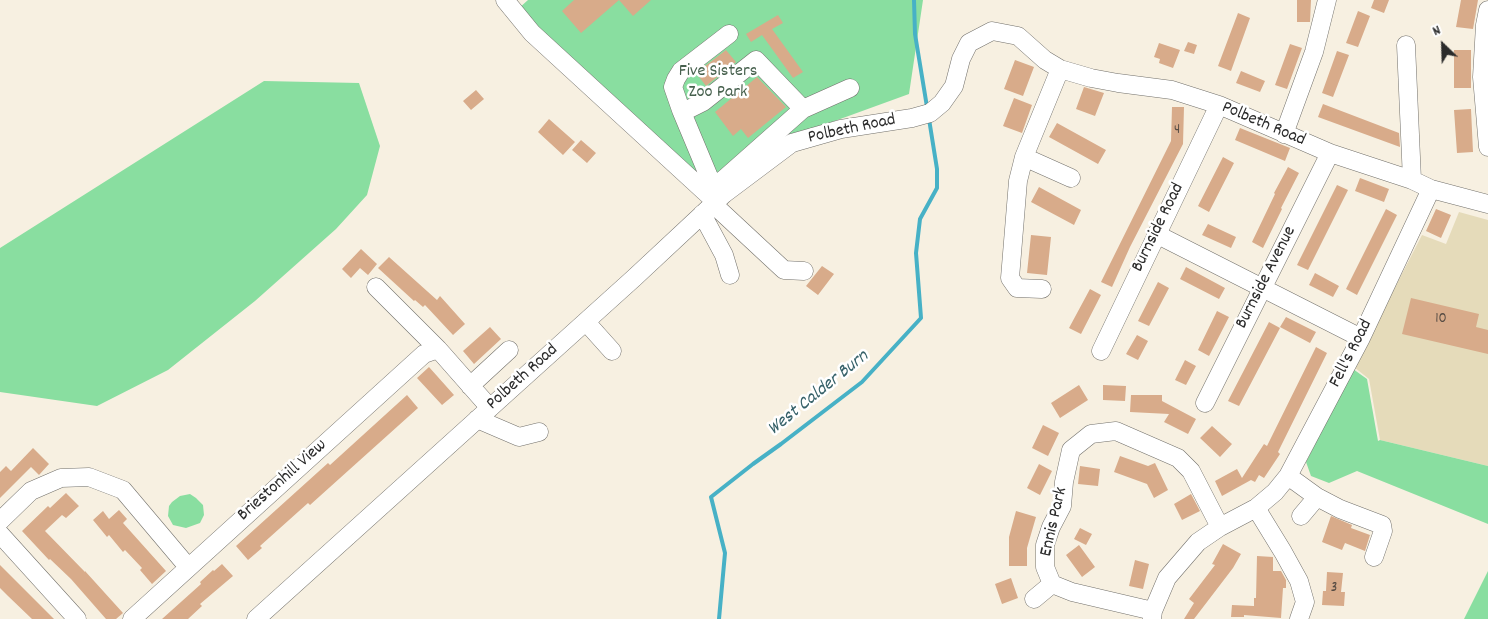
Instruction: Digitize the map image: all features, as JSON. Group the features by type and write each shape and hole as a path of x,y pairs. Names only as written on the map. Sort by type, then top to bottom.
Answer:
{"street":[{"path":"504,0 532,33 714,200 784,270 804,271"},
{"path":"1284,134 1314,52 1328,0"},
{"path":"1488,10 1485,25 1482,77 1488,147"},
{"name":"Polbeth Road","path":"256,619 640,273 714,200 792,143 841,129 912,118 930,113 942,103 954,86 969,43 992,31 1018,36 1028,42 1046,60 1060,69 1118,84 1172,90 1219,105 1330,153 1431,188 1488,204"},
{"path":"729,34 681,71 673,87 710,177 724,255 730,275"},
{"path":"1406,45 1412,180"},
{"path":"681,110 689,109 703,102 756,60 803,109"},
{"path":"1042,290 1017,288 1010,278 1018,181 1024,158 1060,69"},
{"path":"714,200 803,109 850,88"},
{"name":"Burnside Road","path":"1101,351 1219,105"},
{"name":"Burnside Avenue","path":"1205,403 1330,153"},
{"path":"1024,158 1071,178"},
{"name":"Fell's Road","path":"1256,508 1275,492 1288,476 1361,338 1431,188"},
{"path":"1156,234 1361,338"},
{"path":"376,287 421,332 470,386 484,413 520,437 539,432"},
{"path":"586,322 612,351"},
{"name":"Briestonhill View","path":"132,619 424,354 438,350"},
{"path":"470,386 509,350"},
{"name":"Ennis Park","path":"1220,527 1191,471 1178,458 1116,431 1090,434 1072,450 1064,482 1062,506 1051,527 1046,545 1045,567 1052,584 1072,592 1152,615 1167,578 1198,542 1220,527 1256,508"},
{"path":"1288,476 1340,510 1382,525 1383,531 1374,557"},
{"path":"0,521 31,492 61,478 89,478 123,490 188,567"},
{"path":"1301,516 1324,501"},
{"path":"1256,508 1299,581 1305,602 1298,619"},
{"path":"3,537 77,619"},
{"name":"Ennis Park","path":"1034,599 1052,584"}],"shaded area":[{"path":"1459,212 1488,220 1488,466 1380,440 1369,379 1354,367 1422,235 1446,244"}],"green space":[{"name":"Five Sisters Zoo Park","path":"528,0 923,0 909,94 788,138 708,187 518,9"},
{"path":"264,81 359,83 380,146 367,195 336,229 255,301 168,370 97,406 0,392 0,248"},
{"path":"1353,369 1367,379 1378,441 1488,466 1488,524 1357,471 1329,483 1311,476 1306,462"},
{"path":"190,494 203,505 204,515 200,523 186,528 173,525 168,516 169,506 180,496"},
{"path":"1488,571 1488,619 1464,619"}],"building":[{"path":"574,0 619,0 581,33 562,11"},
{"path":"619,0 651,0 633,16"},
{"path":"1297,0 1311,0 1310,22 1297,22"},
{"path":"1374,0 1389,0 1384,13 1371,8"},
{"path":"1461,0 1478,0 1473,29 1456,27"},
{"path":"1358,11 1370,16 1358,47 1346,43"},
{"path":"1238,13 1250,18 1231,71 1218,66"},
{"path":"778,15 783,23 772,29 803,72 793,78 762,35 751,42 746,34"},
{"path":"1188,42 1197,45 1194,54 1184,51"},
{"path":"1159,43 1180,50 1173,68 1159,63 1160,59 1154,57"},
{"path":"1290,44 1302,48 1287,89 1275,85"},
{"path":"726,50 736,62 706,86 696,73"},
{"path":"1454,50 1471,50 1471,88 1454,88"},
{"path":"1337,51 1349,55 1333,97 1322,93"},
{"path":"1015,60 1034,67 1023,96 1004,89"},
{"path":"1241,71 1265,81 1260,92 1236,83"},
{"path":"757,77 786,107 748,138 741,129 733,136 715,112"},
{"path":"1084,87 1104,93 1095,116 1076,109"},
{"path":"476,90 484,99 471,110 463,101"},
{"path":"1014,98 1032,105 1022,133 1003,126"},
{"path":"1323,104 1399,133 1400,147 1318,117"},
{"path":"1172,107 1184,107 1183,144 1130,247 1112,287 1101,282 1171,141"},
{"path":"1471,109 1473,152 1457,153 1454,110"},
{"path":"549,119 575,142 563,155 538,132"},
{"path":"1057,123 1106,150 1098,164 1049,137"},
{"path":"1240,128 1290,148 1285,161 1235,140"},
{"path":"581,140 596,153 587,163 572,150"},
{"path":"1223,157 1234,163 1209,212 1198,206"},
{"path":"1288,167 1299,173 1263,248 1252,242"},
{"path":"1360,178 1389,189 1384,202 1355,191"},
{"path":"1337,185 1348,190 1308,270 1297,265"},
{"path":"1039,187 1081,210 1074,225 1031,202"},
{"path":"1386,209 1397,215 1357,295 1346,289"},
{"path":"1436,209 1451,215 1441,238 1426,231"},
{"path":"1208,224 1236,237 1231,248 1202,235"},
{"path":"1031,235 1051,237 1047,275 1027,273"},
{"path":"361,249 377,264 368,275 360,268 351,278 342,269"},
{"path":"389,257 437,300 440,296 465,324 453,335 425,305 423,307 414,301 378,268"},
{"path":"822,266 834,274 818,295 806,286"},
{"path":"1186,267 1225,288 1219,299 1180,279"},
{"path":"1315,273 1339,286 1333,297 1309,285"},
{"path":"1158,282 1169,288 1149,326 1138,321"},
{"path":"1090,289 1101,295 1081,334 1069,328"},
{"path":"1411,298 1479,314 1476,327 1488,330 1488,354 1402,334"},
{"path":"1217,311 1229,317 1209,356 1198,350"},
{"path":"1286,317 1316,332 1310,343 1280,327"},
{"path":"1269,322 1280,328 1239,406 1228,401"},
{"path":"490,327 501,339 474,364 463,351"},
{"path":"1137,335 1148,341 1138,360 1126,354"},
{"path":"1316,347 1327,353 1278,452 1280,454 1264,478 1259,475 1255,482 1251,480 1222,496 1215,481 1237,469 1242,478 1264,444 1267,446"},
{"path":"1185,360 1196,366 1186,385 1175,380"},
{"path":"429,367 454,395 442,405 417,378"},
{"path":"1079,385 1088,400 1060,418 1051,403"},
{"path":"1103,385 1126,386 1125,401 1103,400"},
{"path":"407,395 418,408 310,505 308,503 260,546 262,548 248,560 236,546 328,463 330,465"},
{"path":"1131,395 1162,395 1162,401 1196,419 1188,434 1164,422 1169,414 1130,412"},
{"path":"1043,425 1059,433 1048,456 1032,448"},
{"path":"1212,426 1232,444 1220,457 1200,438"},
{"path":"33,448 49,464 39,475 31,467 0,498 0,472 6,466 11,471"},
{"path":"1120,456 1148,466 1155,463 1168,490 1154,498 1147,484 1114,472"},
{"path":"1039,464 1052,471 1040,495 1027,488"},
{"path":"1080,466 1100,469 1098,486 1078,484"},
{"path":"66,493 79,506 66,518 62,515 45,531 123,613 116,619 106,619 71,579 49,560 22,531 48,506 50,508"},
{"path":"1191,494 1200,511 1182,520 1174,504"},
{"path":"119,510 127,519 123,523 166,571 152,584 140,570 142,568 125,550 123,552 109,535 107,537 93,520 103,511 109,519"},
{"path":"1016,511 1036,517 1027,548 1027,566 1009,566 1009,537"},
{"path":"1331,516 1352,525 1351,528 1370,535 1365,551 1345,543 1342,550 1322,542"},
{"path":"1080,528 1092,534 1086,545 1074,539"},
{"path":"1223,544 1241,554 1233,568 1194,619 1184,619 1194,603 1189,599 1215,565 1212,564"},
{"path":"1079,545 1095,567 1082,577 1066,555"},
{"path":"1257,556 1273,557 1273,571 1281,571 1286,580 1286,588 1283,588 1281,618 1244,615 1244,617 1231,617 1232,605 1254,606 1254,598 1256,598"},
{"path":"1135,560 1149,564 1143,589 1129,586"},
{"path":"222,564 233,576 200,604 202,606 188,619 162,619 201,584 200,582 213,570"},
{"path":"0,565 54,619 32,619 0,588"},
{"path":"1327,572 1343,573 1341,592 1345,592 1344,606 1322,605 1323,591 1326,591"},
{"path":"1011,578 1018,598 1002,604 995,584"}],"waterway":[{"name":"West Calder Burn","path":"914,0 915,34 927,107"},
{"name":"West Calder Burn","path":"719,619 725,553 711,497 862,382 921,318 916,253 920,219 937,188 937,169 929,119"}]}
